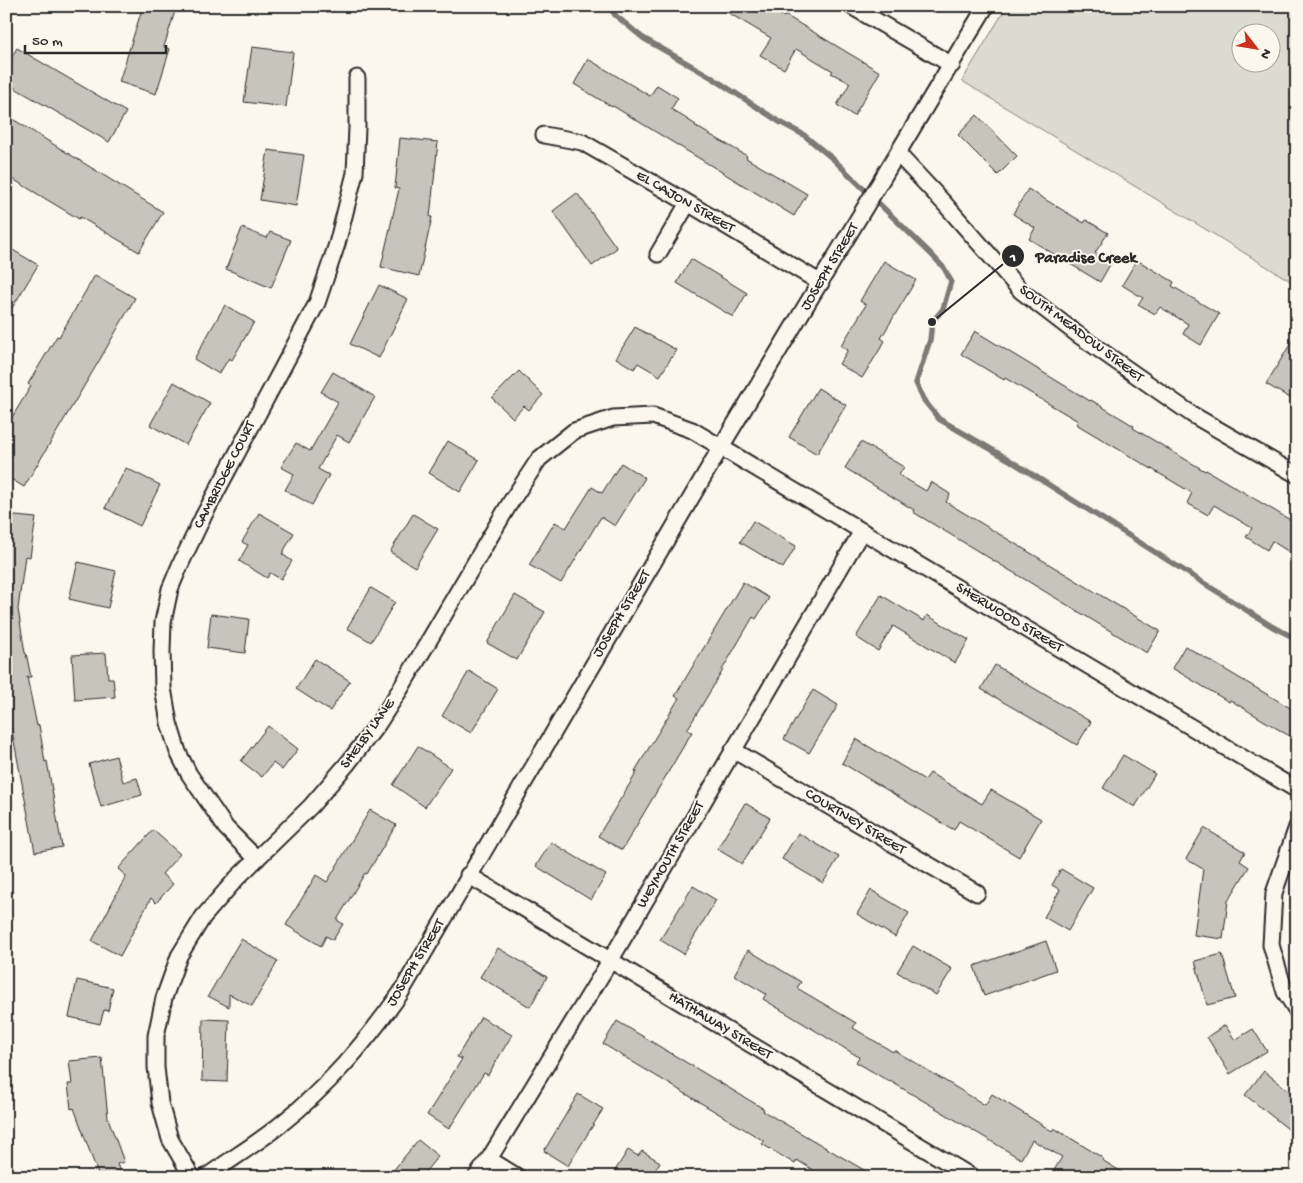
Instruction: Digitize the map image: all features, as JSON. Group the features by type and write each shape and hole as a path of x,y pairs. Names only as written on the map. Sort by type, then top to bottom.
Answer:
{"street":[{"path":"851,6 952,65"},
{"name":"JOSEPH STREET","path":"206,1177 280,1126 307,1103 338,1073 400,994 468,875 721,447 986,6"},
{"name":"CAMBRIDGE COURT","path":"257,859 226,828 190,774 178,752 163,688 163,622 170,589 192,540 252,423 317,304 337,244 355,173 357,128 356,78"},
{"name":"EL CAJON STREET","path":"544,135 582,142 821,283"},
{"name":"SOUTH MEADOW STREET","path":"898,154 1021,291 1077,334 1193,415 1297,475"},
{"path":"658,254 688,203"},
{"name":"SHELBY LANE","path":"192,1177 170,1139 160,1103 156,1067 156,1036 164,998 180,956 203,917 237,878 311,806 378,724 538,459 574,431 613,418 653,416 692,430 721,447"},
{"name":"SHERWOOD STREET","path":"721,447 1297,790"},
{"name":"WEYMOUTH STREET","path":"476,1177 489,1159 610,961 862,531"},
{"name":"COURTNEY STREET","path":"733,750 977,893"},
{"path":"1297,827 1274,893 1271,945 1284,992 1297,1010"},
{"name":"HATHAWAY STREET","path":"468,875 972,1177"},
{"path":"489,1159 518,1177"}],"shaded area":[{"path":"1007,6 1297,6 1297,285 962,81"}],"building":[{"path":"143,6 160,6 175,11 164,47 170,49 156,94 119,82"},
{"path":"717,6 767,6 880,72 854,116 837,105 850,83 831,73 833,71 796,49 784,69 760,55 771,38"},
{"path":"252,47 293,52 286,107 244,102"},
{"path":"17,48 126,112 109,142 6,83 6,67"},
{"path":"588,59 650,96 657,85 678,98 671,109 695,126 747,156 746,158 807,194 794,216 574,84"},
{"path":"6,115 163,212 139,252 80,217 79,219 6,175"},
{"path":"977,115 1017,156 998,175 958,135"},
{"path":"400,138 438,142 430,217 432,217 419,276 381,267 399,189 395,188"},
{"path":"268,150 304,155 296,206 260,200"},
{"path":"1028,189 1084,223 1086,220 1108,233 1095,253 1111,263 1100,282 1029,239 1035,228 1013,214"},
{"path":"577,193 617,248 592,266 553,211"},
{"path":"242,228 267,238 270,232 291,240 271,288 226,269"},
{"path":"6,246 38,265 6,318"},
{"path":"691,259 747,293 733,317 677,283"},
{"path":"1137,260 1174,282 1172,286 1219,314 1201,345 1183,334 1188,324 1160,307 1155,314 1138,304 1143,298 1122,285"},
{"path":"884,261 916,280 881,338 885,341 862,378 839,364 848,350 841,346 866,305 860,301"},
{"path":"95,275 135,298 24,487 6,476 6,427 31,386 28,384 57,336 59,337"},
{"path":"379,285 408,299 379,358 350,344"},
{"path":"225,305 254,322 232,360 229,358 219,374 194,359"},
{"path":"635,327 676,350 660,376 638,363 634,369 616,358"},
{"path":"975,331 1134,426 1133,428 1297,524 1297,557 1272,541 1267,550 1246,537 1252,528 1214,505 1208,515 1187,503 1192,493 1076,424 1078,421 961,354"},
{"path":"1297,333 1297,402 1266,384"},
{"path":"519,371 543,395 529,410 524,406 513,418 492,398"},
{"path":"333,372 375,397 349,442 337,435 318,469 329,475 312,505 285,490 294,474 281,467 296,443 310,451 338,402 321,392"},
{"path":"174,382 210,403 186,445 150,425"},
{"path":"818,388 846,405 817,454 789,437"},
{"path":"448,441 479,460 460,492 429,473"},
{"path":"861,442 904,467 899,475 926,491 931,482 950,494 946,502 1160,631 1147,653 913,512 914,510 845,468"},
{"path":"621,463 645,478 615,526 601,517 561,583 529,565 555,522 566,528 592,487 602,493"},
{"path":"126,468 160,485 140,526 105,508"},
{"path":"259,513 294,533 282,554 292,561 281,579 270,573 267,578 239,561 248,545 242,542"},
{"path":"413,514 438,529 415,567 390,552"},
{"path":"6,515 36,518 30,557 25,556 18,609 31,677 27,677 37,726 39,725 45,762 47,761 62,847 35,852 10,720 6,721"},
{"path":"753,521 796,546 783,568 740,542"},
{"path":"78,562 116,571 108,608 69,599"},
{"path":"743,582 769,598 756,619 753,617 687,730 692,732 622,850 598,836 679,698 675,696"},
{"path":"371,588 395,602 371,642 347,628"},
{"path":"515,595 545,612 517,660 487,643"},
{"path":"881,595 924,621 927,615 969,640 955,663 893,626 878,651 856,637"},
{"path":"211,614 249,619 245,653 207,648"},
{"path":"1185,646 1297,712 1297,728 1291,737 1172,668"},
{"path":"106,653 108,678 113,678 115,697 75,700 72,655"},
{"path":"315,659 350,681 330,711 296,689"},
{"path":"995,665 1091,722 1077,745 981,689"},
{"path":"469,671 498,689 471,733 442,716"},
{"path":"813,690 838,705 809,753 784,739"},
{"path":"268,726 298,749 282,770 273,763 262,777 241,761"},
{"path":"856,739 925,780 930,773 982,804 991,790 1041,819 1019,857 959,821 954,830 842,763"},
{"path":"418,746 451,768 425,807 393,785"},
{"path":"1123,755 1155,774 1135,807 1103,788"},
{"path":"116,756 123,782 137,778 142,795 101,807 89,764"},
{"path":"745,803 770,818 742,864 717,849"},
{"path":"370,810 396,825 337,920 343,924 333,940 326,936 321,946 286,925 316,875 327,882"},
{"path":"1204,828 1245,852 1240,861 1249,867 1228,901 1223,939 1194,935 1203,869 1186,859"},
{"path":"153,830 180,854 162,874 173,884 156,903 151,898 120,956 92,941 126,876 118,869"},
{"path":"798,833 839,857 823,883 782,859"},
{"path":"551,842 606,875 591,900 536,866"},
{"path":"1061,869 1093,888 1068,931 1044,917 1060,890 1052,885"},
{"path":"693,886 716,900 684,954 660,940"},
{"path":"871,890 909,913 895,937 857,914"},
{"path":"241,939 278,961 252,1006 229,994 229,1007 208,996"},
{"path":"1046,941 1056,970 984,996 974,966"},
{"path":"913,946 952,969 936,995 897,972"},
{"path":"498,948 547,977 530,1007 480,977"},
{"path":"748,950 801,982 797,988 856,1023 853,1028 893,1052 894,1050 985,1105 992,1094 1052,1131 1054,1128 1130,1177 1050,1177 1062,1157 1032,1140 1021,1159 856,1062 859,1057 763,999 766,994 734,975"},
{"path":"1222,954 1235,998 1207,1005 1195,961"},
{"path":"77,980 113,988 108,1011 104,1010 100,1024 69,1017"},
{"path":"481,1017 512,1035 488,1075 484,1073 449,1129 427,1115 462,1059 457,1057"},
{"path":"203,1019 229,1020 227,1082 202,1081"},
{"path":"617,1021 764,1109 763,1111 876,1177 824,1177 797,1160 795,1164 762,1144 764,1141 603,1044"},
{"path":"1225,1025 1235,1040 1253,1029 1267,1051 1230,1074 1207,1037"},
{"path":"102,1058 108,1118 124,1162 117,1164 122,1177 99,1177 74,1108 71,1109 68,1084 72,1084 69,1061"},
{"path":"1264,1071 1297,1097 1297,1136 1245,1095"},
{"path":"578,1094 603,1109 568,1166 544,1151"},
{"path":"418,1140 438,1156 421,1177 388,1177"},
{"path":"628,1150 638,1156 642,1151 660,1162 651,1177 611,1177"}],"waterway":[{"path":"609,6 615,15 643,38 711,77 778,121 804,135 832,158 944,268 951,281 943,309 932,322 930,340 916,383 923,399 939,419 1008,459 1273,627 1297,639"}],"place":[{"name":"Paradise Creek","path":"932,322"}]}
